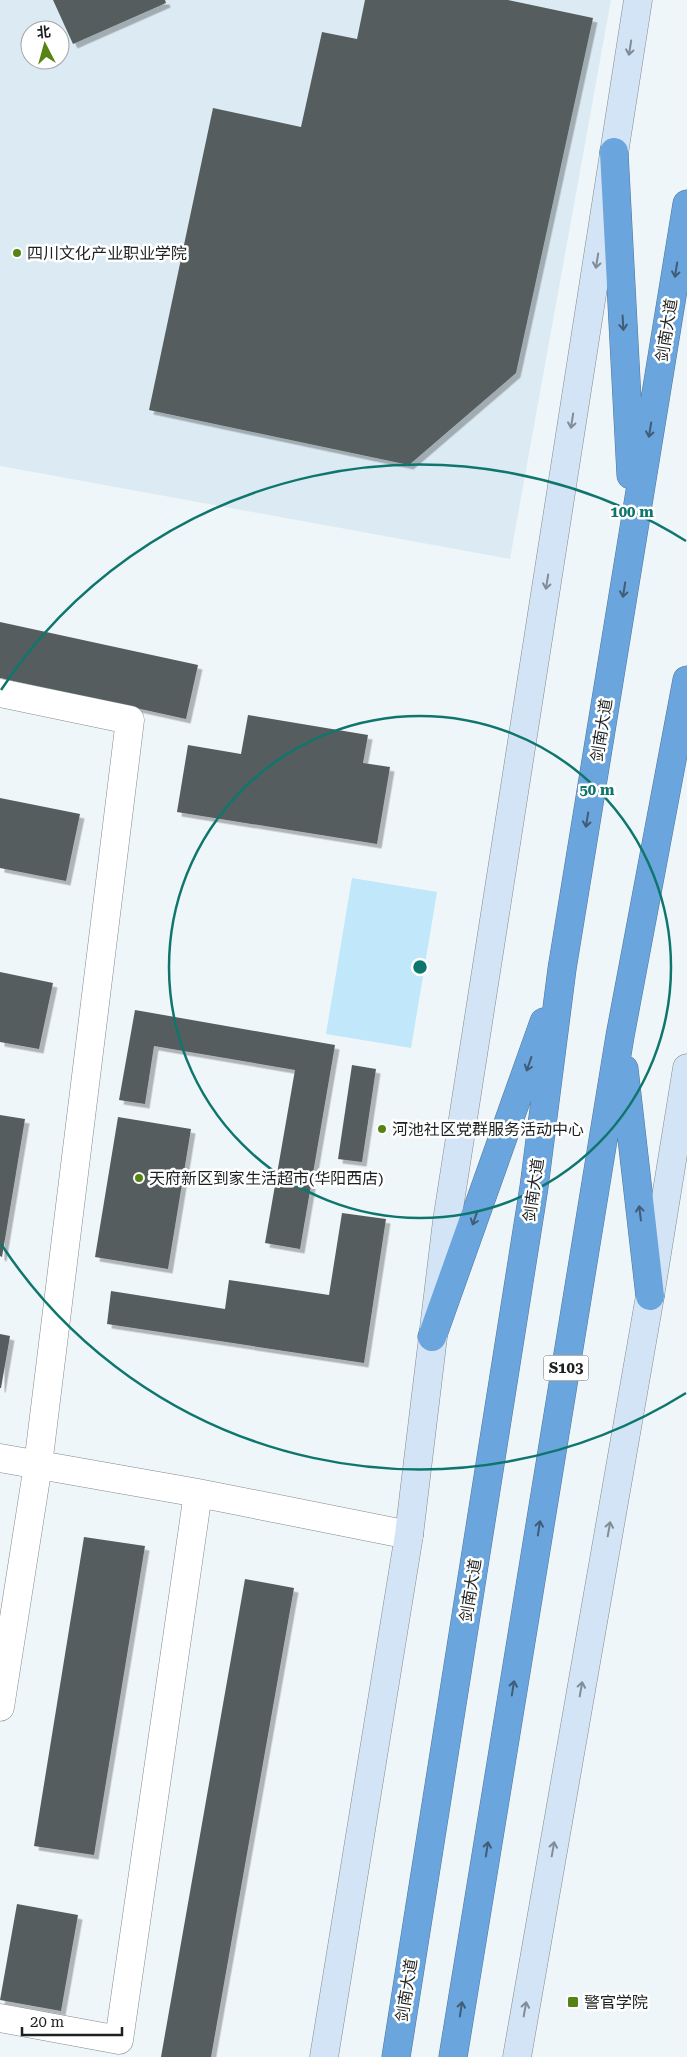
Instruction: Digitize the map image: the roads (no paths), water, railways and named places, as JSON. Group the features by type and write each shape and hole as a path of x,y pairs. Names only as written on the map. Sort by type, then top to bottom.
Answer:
{"highway":[{"path":"614,152 634,529"},
{"name":"剑南大道","path":"396,2057 534,1187 562,969 687,204"},
{"name":"S103","path":"453,2057 620,1036 687,680"},
{"path":"432,1337 562,969"},
{"path":"620,1036 650,1296"}],"main road":[{"path":"324,2057 409,1535 448,1212 638,0"},
{"path":"517,2057 650,1296 687,1068"}],"street":[{"path":"0,693 130,720 38,1465 0,1707"},
{"path":"0,1458 198,1493 409,1535"},
{"path":"0,2018 119,2040 198,1493"}],"place":[{"name":"四川文化产业职业学院","path":"17,253"},
{"name":"河池社区党群服务活动中心","path":"382,1129"},
{"name":"天府新区到家生活超市(华阳西店)","path":"139,1178"},
{"name":"警官学院","path":"573,2002"}]}
